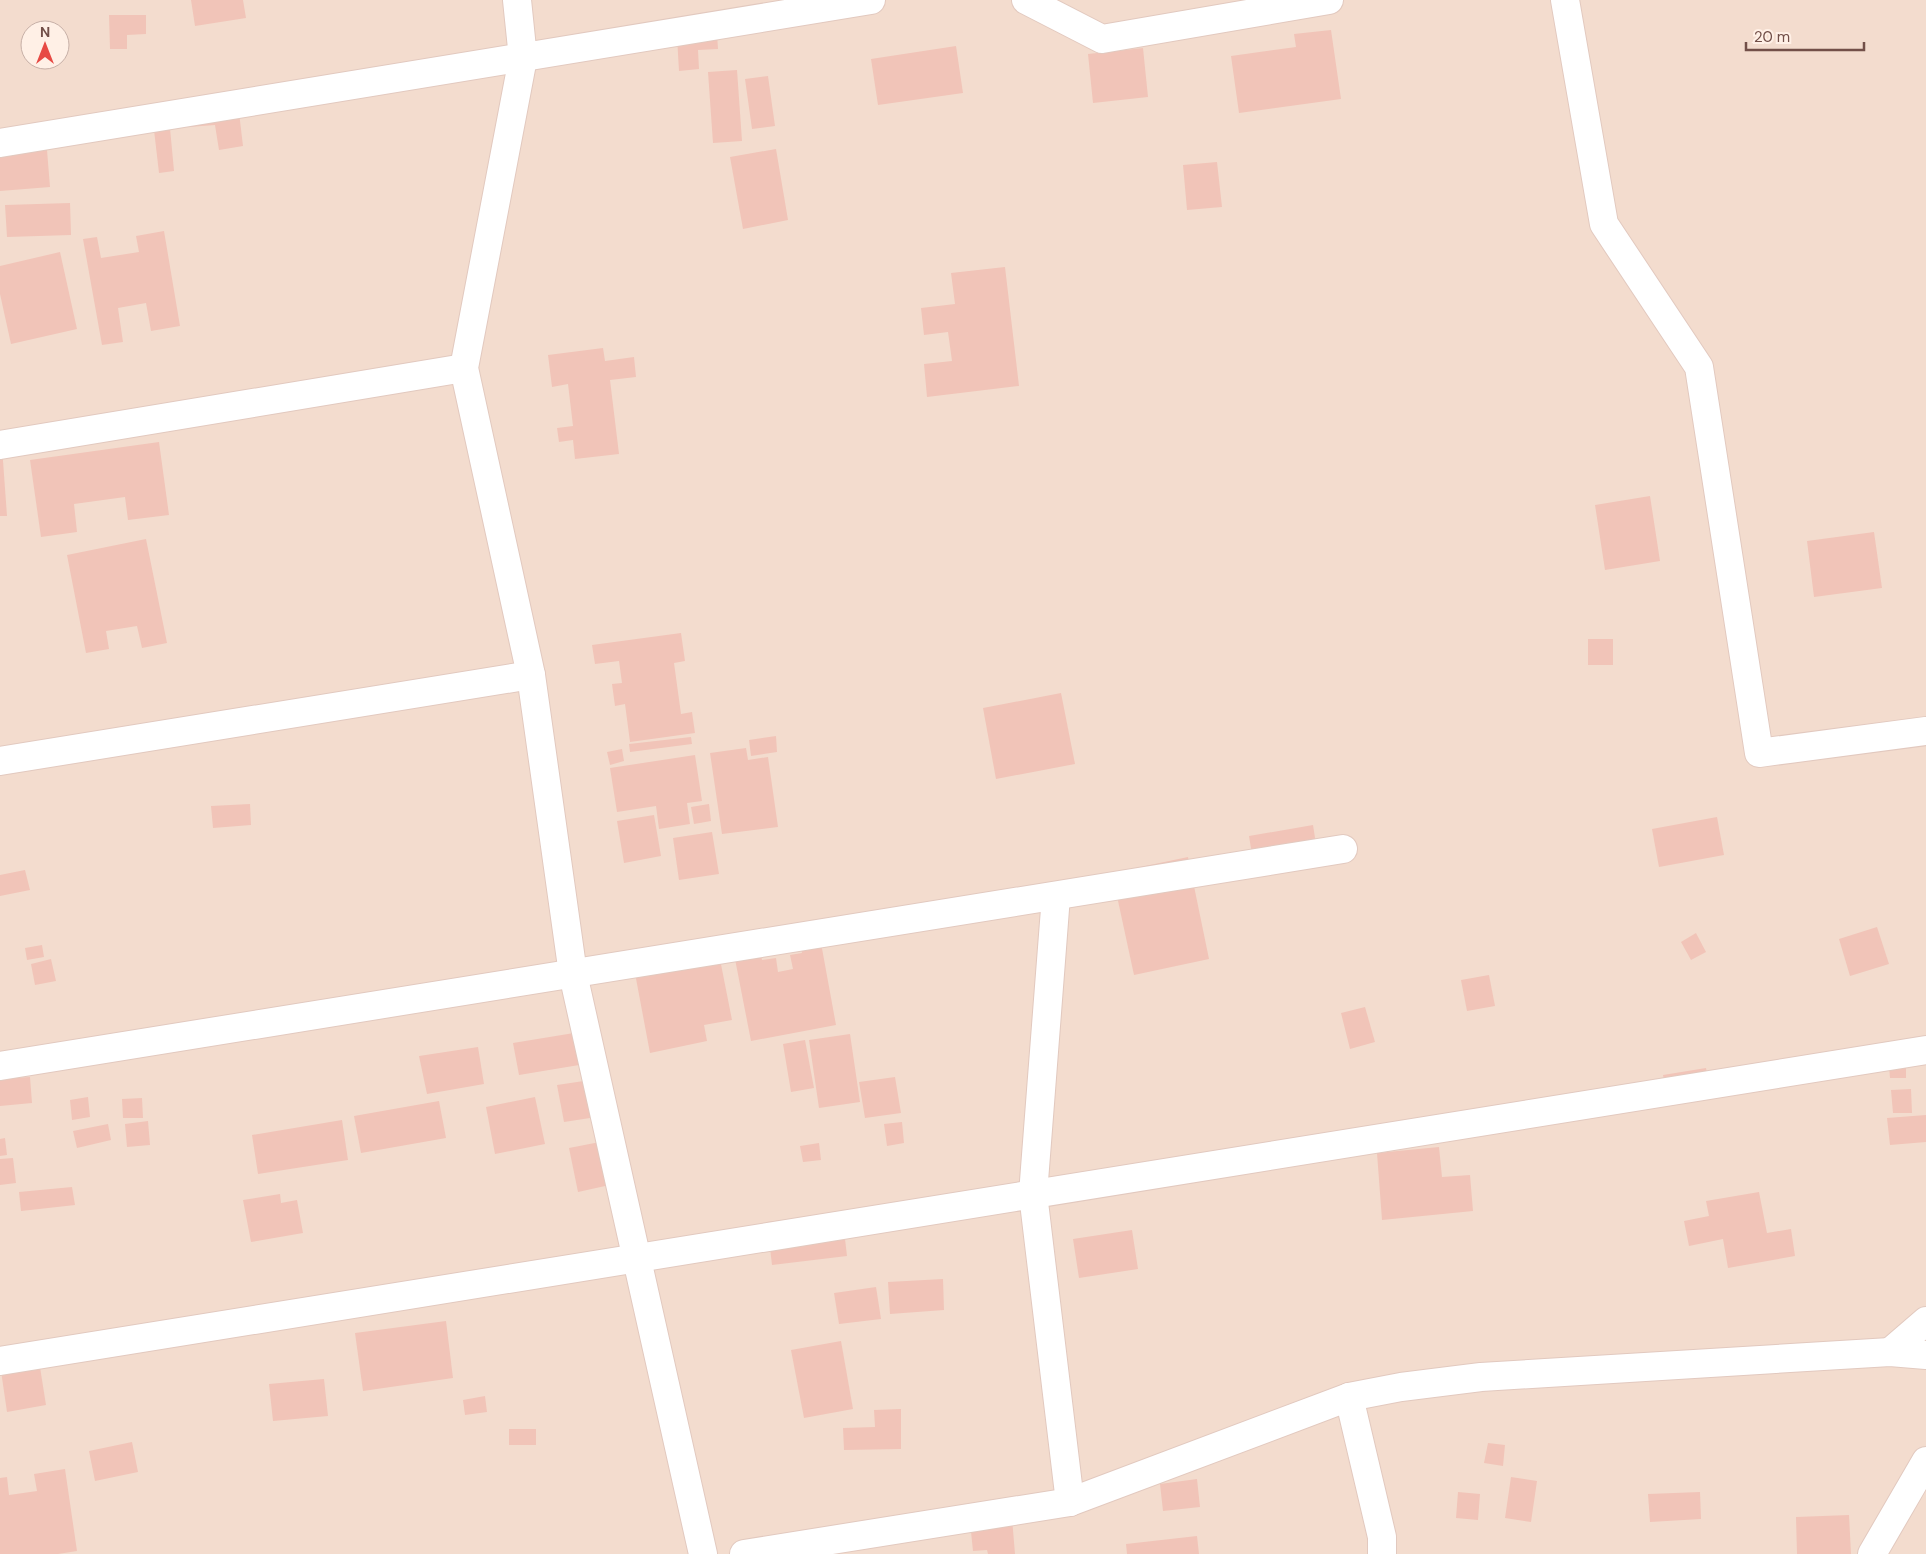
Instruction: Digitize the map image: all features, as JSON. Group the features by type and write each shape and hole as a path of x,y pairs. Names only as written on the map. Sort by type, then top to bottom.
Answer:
{"street":[{"path":"517,0 523,58 464,368 531,675 573,974 703,1554"},
{"path":"0,143 871,0"},
{"path":"1026,0 1102,39 1329,0"},
{"path":"1565,0 1604,224 1699,367 1759,753 1926,731"},
{"path":"0,445 464,368"},
{"path":"0,761 531,675"},
{"path":"0,1066 1343,850"},
{"path":"1056,896 1033,1194 1070,1502"},
{"path":"0,1361 1926,1050"},
{"path":"1890,1352 1926,1321"},
{"path":"744,1554 1070,1502 1348,1397 1401,1387 1481,1377 1890,1352 1926,1355"},
{"path":"1348,1397 1382,1537 1382,1554"},
{"path":"1872,1554 1926,1461"}],"shaded area":[{"path":"0,0 1926,0 1926,1554 0,1554"}],"building":[{"path":"191,0 243,0 246,18 195,26"},
{"path":"109,15 146,15 146,34 127,35 127,49 110,49"},
{"path":"1331,30 1341,99 1239,113 1231,56 1296,47 1294,34"},
{"path":"717,34 718,49 698,50 699,69 679,71 677,37"},
{"path":"956,46 963,93 878,105 871,59"},
{"path":"1143,48 1148,97 1093,103 1088,54"},
{"path":"737,70 742,141 713,143 708,72"},
{"path":"768,76 775,126 752,129 745,79"},
{"path":"238,104 243,146 219,150 215,125 188,127 186,110"},
{"path":"170,128 174,171 159,173 154,130"},
{"path":"776,149 788,220 743,229 730,157"},
{"path":"47,150 50,187 0,191 0,154"},
{"path":"1217,162 1222,207 1187,210 1183,165"},
{"path":"70,203 71,235 7,237 5,205"},
{"path":"164,231 180,326 151,331 146,303 118,308 123,342 102,345 83,239 97,237 101,258 139,252 136,236"},
{"path":"60,252 77,329 11,344 0,294 0,266"},
{"path":"1005,267 1019,386 927,397 924,364 952,361 948,332 924,335 921,308 955,304 951,273"},
{"path":"603,348 605,361 634,357 636,377 610,380 619,454 575,459 573,440 559,442 557,428 573,426 568,384 552,387 548,355"},
{"path":"159,442 169,515 128,520 125,497 74,504 77,532 41,537 30,460"},
{"path":"0,447 2,447 7,516 0,516"},
{"path":"1650,496 1660,561 1605,570 1595,505"},
{"path":"1874,532 1882,588 1814,597 1807,541"},
{"path":"146,539 167,643 142,648 137,626 106,631 109,649 86,653 67,555"},
{"path":"681,633 685,661 674,663 681,714 692,712 695,733 630,742 625,704 615,706 612,684 622,683 619,661 595,664 592,645"},
{"path":"1588,639 1613,639 1613,665 1588,665"},
{"path":"1061,693 1075,764 996,779 983,708"},
{"path":"776,736 777,752 751,756 749,740"},
{"path":"691,737 692,744 630,752 629,744"},
{"path":"746,748 748,760 768,757 778,827 722,834 710,753"},
{"path":"622,749 624,761 610,765 607,752"},
{"path":"695,755 702,801 687,803 690,824 659,829 656,806 617,812 610,768"},
{"path":"250,804 251,825 213,828 211,806"},
{"path":"709,804 711,821 694,824 691,807"},
{"path":"654,815 661,856 624,863 617,821"},
{"path":"1717,817 1724,855 1659,867 1652,829"},
{"path":"1313,825 1319,863 1255,873 1249,836"},
{"path":"712,832 719,874 679,880 673,838"},
{"path":"1188,857 1209,959 1134,975 1112,873"},
{"path":"25,870 30,890 0,896 0,875"},
{"path":"1877,927 1889,964 1850,976 1839,939"},
{"path":"1696,933 1706,952 1691,960 1681,942"},
{"path":"821,943 836,1025 751,1041 735,959 761,954 762,960 776,958 778,972 793,969 790,955 802,953 801,947"},
{"path":"717,944 732,1020 704,1025 707,1041 650,1053 631,952"},
{"path":"42,945 44,957 27,960 25,948"},
{"path":"51,959 56,981 35,985 31,964"},
{"path":"1489,975 1495,1006 1467,1011 1461,980"},
{"path":"1365,1007 1375,1042 1350,1049 1341,1013"},
{"path":"580,1032 585,1064 519,1075 513,1043"},
{"path":"850,1034 860,1102 819,1108 809,1040"},
{"path":"805,1040 814,1088 791,1092 783,1044"},
{"path":"478,1047 484,1084 427,1094 419,1056"},
{"path":"1888,1053 1906,1053 1906,1078 1890,1078"},
{"path":"1706,1068 1710,1087 1667,1094 1663,1075"},
{"path":"30,1077 32,1103 0,1106 0,1079"},
{"path":"895,1077 901,1113 865,1118 859,1082"},
{"path":"597,1079 603,1116 564,1122 557,1085"},
{"path":"1911,1089 1912,1113 1893,1113 1891,1090"},
{"path":"88,1097 90,1117 72,1120 70,1100"},
{"path":"535,1097 545,1144 495,1154 486,1107"},
{"path":"142,1098 143,1118 123,1118 122,1099"},
{"path":"439,1101 446,1138 361,1153 354,1116"},
{"path":"1926,1115 1926,1142 1890,1145 1887,1118"},
{"path":"342,1120 348,1160 258,1174 252,1135"},
{"path":"148,1121 150,1145 127,1147 125,1124"},
{"path":"902,1122 904,1143 887,1146 884,1124"},
{"path":"108,1124 111,1140 77,1148 73,1131"},
{"path":"5,1138 7,1155 0,1156 0,1139"},
{"path":"605,1141 614,1184 578,1192 569,1148"},
{"path":"819,1143 821,1160 803,1162 800,1146"},
{"path":"1439,1147 1442,1177 1470,1175 1473,1211 1382,1220 1377,1153"},
{"path":"13,1158 16,1183 0,1185 0,1159"},
{"path":"72,1187 75,1205 21,1211 19,1192"},
{"path":"1759,1192 1767,1233 1791,1229 1795,1256 1728,1268 1723,1239 1689,1246 1684,1221 1709,1216 1706,1201"},
{"path":"280,1194 281,1203 297,1200 303,1233 251,1242 243,1200"},
{"path":"842,1213 847,1256 772,1265 767,1222"},
{"path":"1132,1230 1138,1269 1079,1278 1073,1239"},
{"path":"943,1279 944,1310 890,1314 888,1282"},
{"path":"876,1287 881,1319 839,1324 834,1293"},
{"path":"446,1321 453,1378 363,1391 355,1333"},
{"path":"841,1341 853,1409 804,1418 791,1350"},
{"path":"36,1342 46,1405 7,1412 0,1364"},
{"path":"324,1379 328,1416 273,1421 269,1384"},
{"path":"485,1396 487,1412 465,1415 463,1400"},
{"path":"901,1409 901,1449 844,1450 843,1428 875,1427 874,1410"},
{"path":"509,1429 536,1429 536,1445 509,1445"},
{"path":"132,1442 138,1472 95,1481 89,1451"},
{"path":"1488,1443 1505,1445 1503,1466 1484,1463"},
{"path":"65,1469 77,1551 58,1554 0,1554 0,1478 7,1477 9,1495 37,1491 34,1474"},
{"path":"1511,1477 1537,1481 1531,1522 1505,1518"},
{"path":"1197,1479 1200,1507 1163,1511 1160,1484"},
{"path":"1458,1492 1480,1494 1478,1520 1456,1518"},
{"path":"1700,1492 1701,1519 1650,1522 1648,1494"},
{"path":"1849,1515 1851,1554 1797,1554 1796,1517"},
{"path":"1012,1518 1015,1554 988,1554 987,1550 973,1551 970,1522"},
{"path":"1197,1536 1199,1554 1127,1554 1126,1544"}]}
